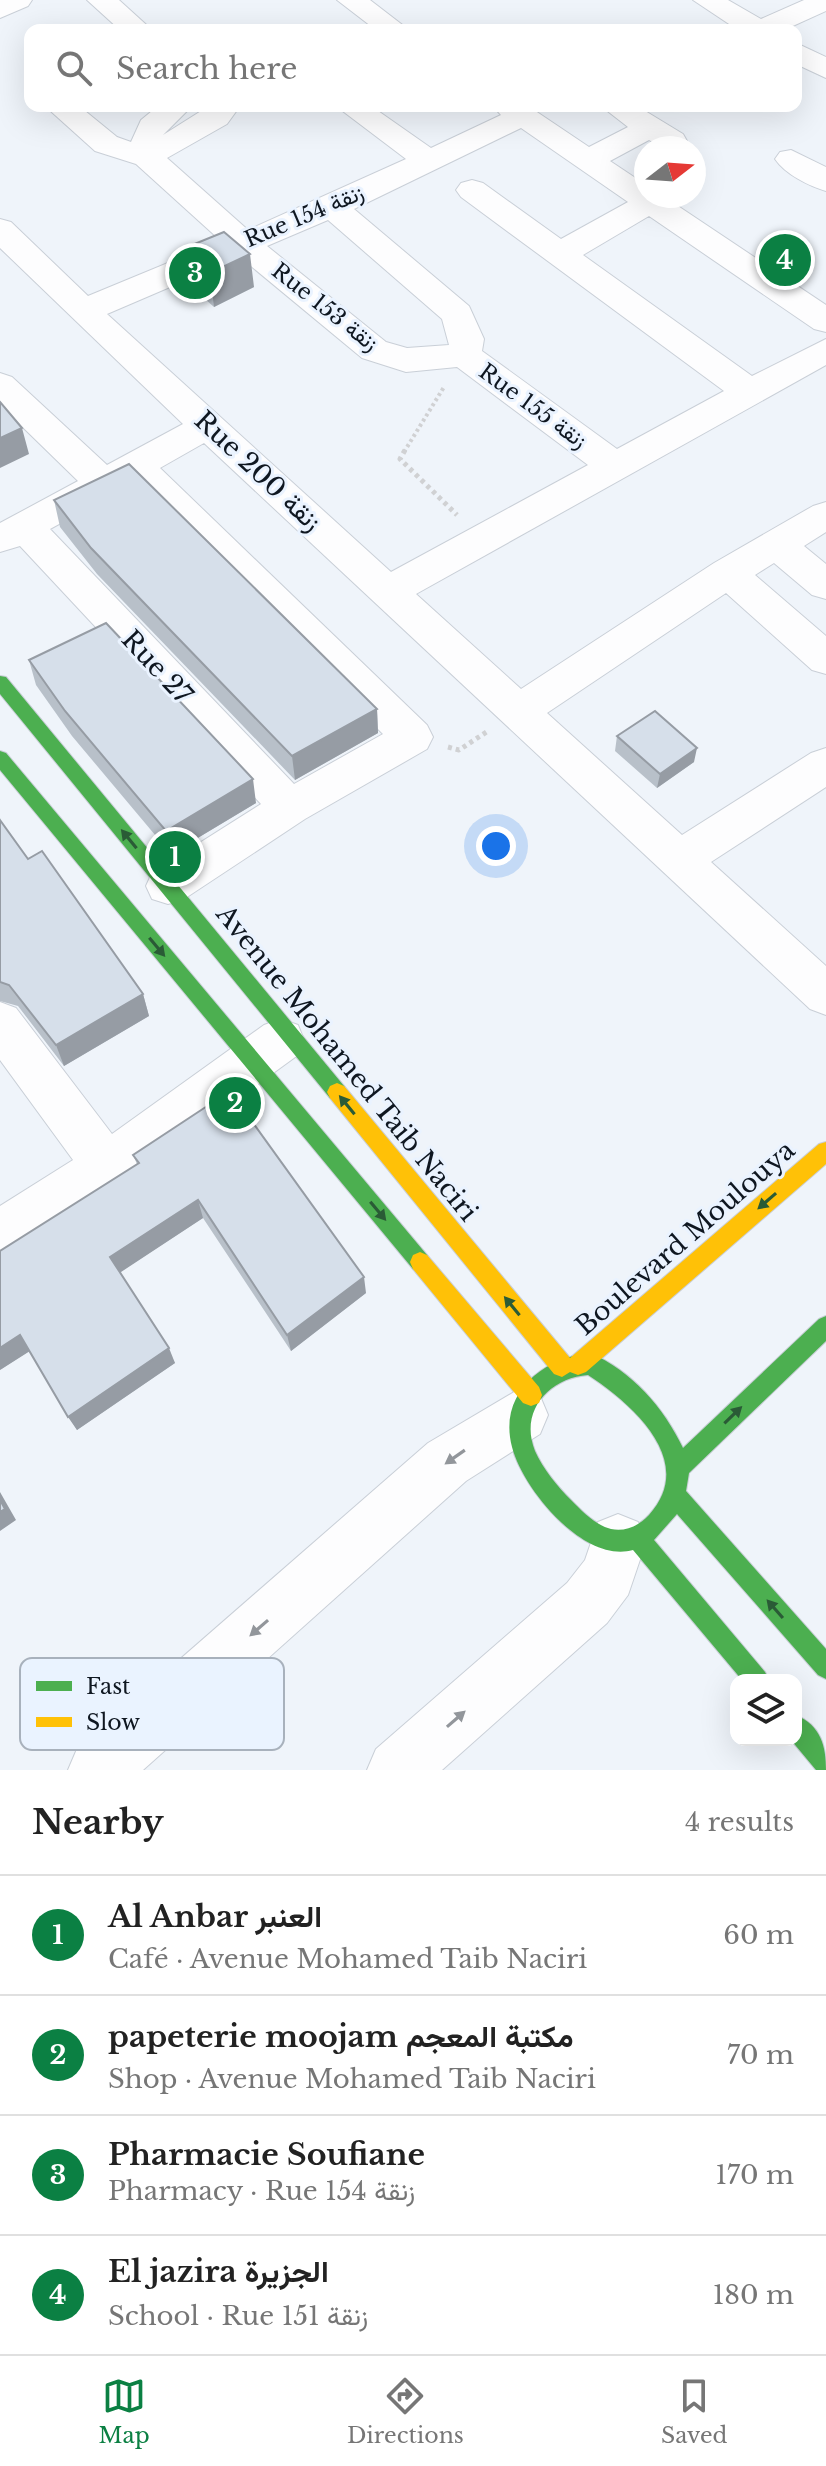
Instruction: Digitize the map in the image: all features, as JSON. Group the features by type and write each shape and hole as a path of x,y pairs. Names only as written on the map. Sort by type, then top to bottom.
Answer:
{"street":[{"path":"0,9 18,0"},
{"path":"101,0 131,24"},
{"path":"351,0 386,24"},
{"path":"707,0 749,24"},
{"path":"774,24 826,1"},
{"path":"802,55 826,69"},
{"path":"67,112 106,144 147,157 216,118 220,112"},
{"path":"147,157 143,140 147,128 169,112"},
{"path":"360,112 429,161"},
{"name":"Rue 154 زنقة","path":"83,311 332,207 429,161 513,112"},
{"path":"530,112 588,116 663,134 589,159"},
{"path":"588,116 589,159"},
{"name":"Rue 153 زنقة","path":"147,157 242,242 374,350 406,360 464,355"},
{"path":"589,159 634,190"},
{"path":"791,159 826,181"},
{"path":"472,190 750,392"},
{"name":"Rue 155 زنقة","path":"332,207 457,314 467,339 464,355 614,466"},
{"path":"561,253 640,208"},
{"path":"660,208 826,321"},
{"name":"Rue 200 زنقة","path":"0,229 83,311 826,995"},
{"path":"387,592 826,350"},
{"path":"0,385 119,474 412,737 290,807 168,886"},
{"path":"18,521 119,474 209,425"},
{"path":"518,712 728,573 826,515"},
{"name":"Rue 27","path":"18,521 290,807"},
{"path":"776,544 826,585"},
{"path":"728,573 826,659"},
{"name":"Avenue Mohamed Taib Naciri","path":"0,682 168,886 271,1047 526,1405"},
{"name":"Avenue Mohamed Taib Naciri","path":"0,758 570,1365"},
{"path":"679,860 826,765"},
{"path":"0,1023 107,1166"},
{"path":"0,1234 107,1166 271,1047"},
{"name":"Boulevard Moulouya","path":"570,1365 826,1151"},
{"path":"677,1469 826,1326"},
{"path":"225,1658 447,1462 526,1405 541,1379 570,1365 590,1364 615,1376 648,1406 670,1440 677,1469 676,1496 661,1521 628,1540 587,1603 397,1770"},
{"path":"526,1405 523,1448 546,1487 576,1520 600,1537 628,1540 751,1674"},
{"path":"676,1496 826,1667"},
{"path":"802,1734 826,1763"},
{"path":"98,1770 121,1750"}],"path":[{"path":"464,355 400,459 483,540"},
{"path":"412,737 459,750 518,712"}],"building":[{"path":"224,232 250,254 210,273 182,249"},
{"path":"0,402 22,428 0,438"},
{"path":"129,464 377,709 292,756 91,548 54,500"},
{"path":"106,623 253,779 166,831 65,711 29,660"},
{"path":"655,711 697,748 660,774 617,736"},
{"path":"0,820 28,859 42,851 143,994 56,1045 9,985 0,982"},
{"path":"230,1091 364,1277 287,1335 198,1200 110,1257 169,1348 68,1417 20,1335 0,1348 0,1251 139,1163 133,1155"}],"traffic: fast":[{"path":"0,682 337,1092"},
{"path":"0,758 420,1262"},
{"path":"677,1469 826,1326"},
{"path":"590,1364 629,1392 648,1411 664,1432 675,1455 678,1478 673,1501 653,1527 626,1541 601,1537 573,1518 547,1490 523,1449 521,1416 534,1388 559,1370 590,1364"},
{"path":"676,1496 826,1667"},
{"path":"637,1537 752,1674"},
{"path":"802,1734 826,1763"}],"traffic: slow":[{"path":"337,1092 562,1366"},
{"path":"578,1364 826,1151"},
{"path":"420,1262 531,1395"}],"place":[{"name":"El jazira الجزيرة","path":"785,260"},
{"name":"Pharmacie Soufiane","path":"195,273"},
{"name":"Al Anbar العنبر","path":"175,857"},
{"name":"papeterie moojam مكتبة المعجم","path":"235,1103"}]}
